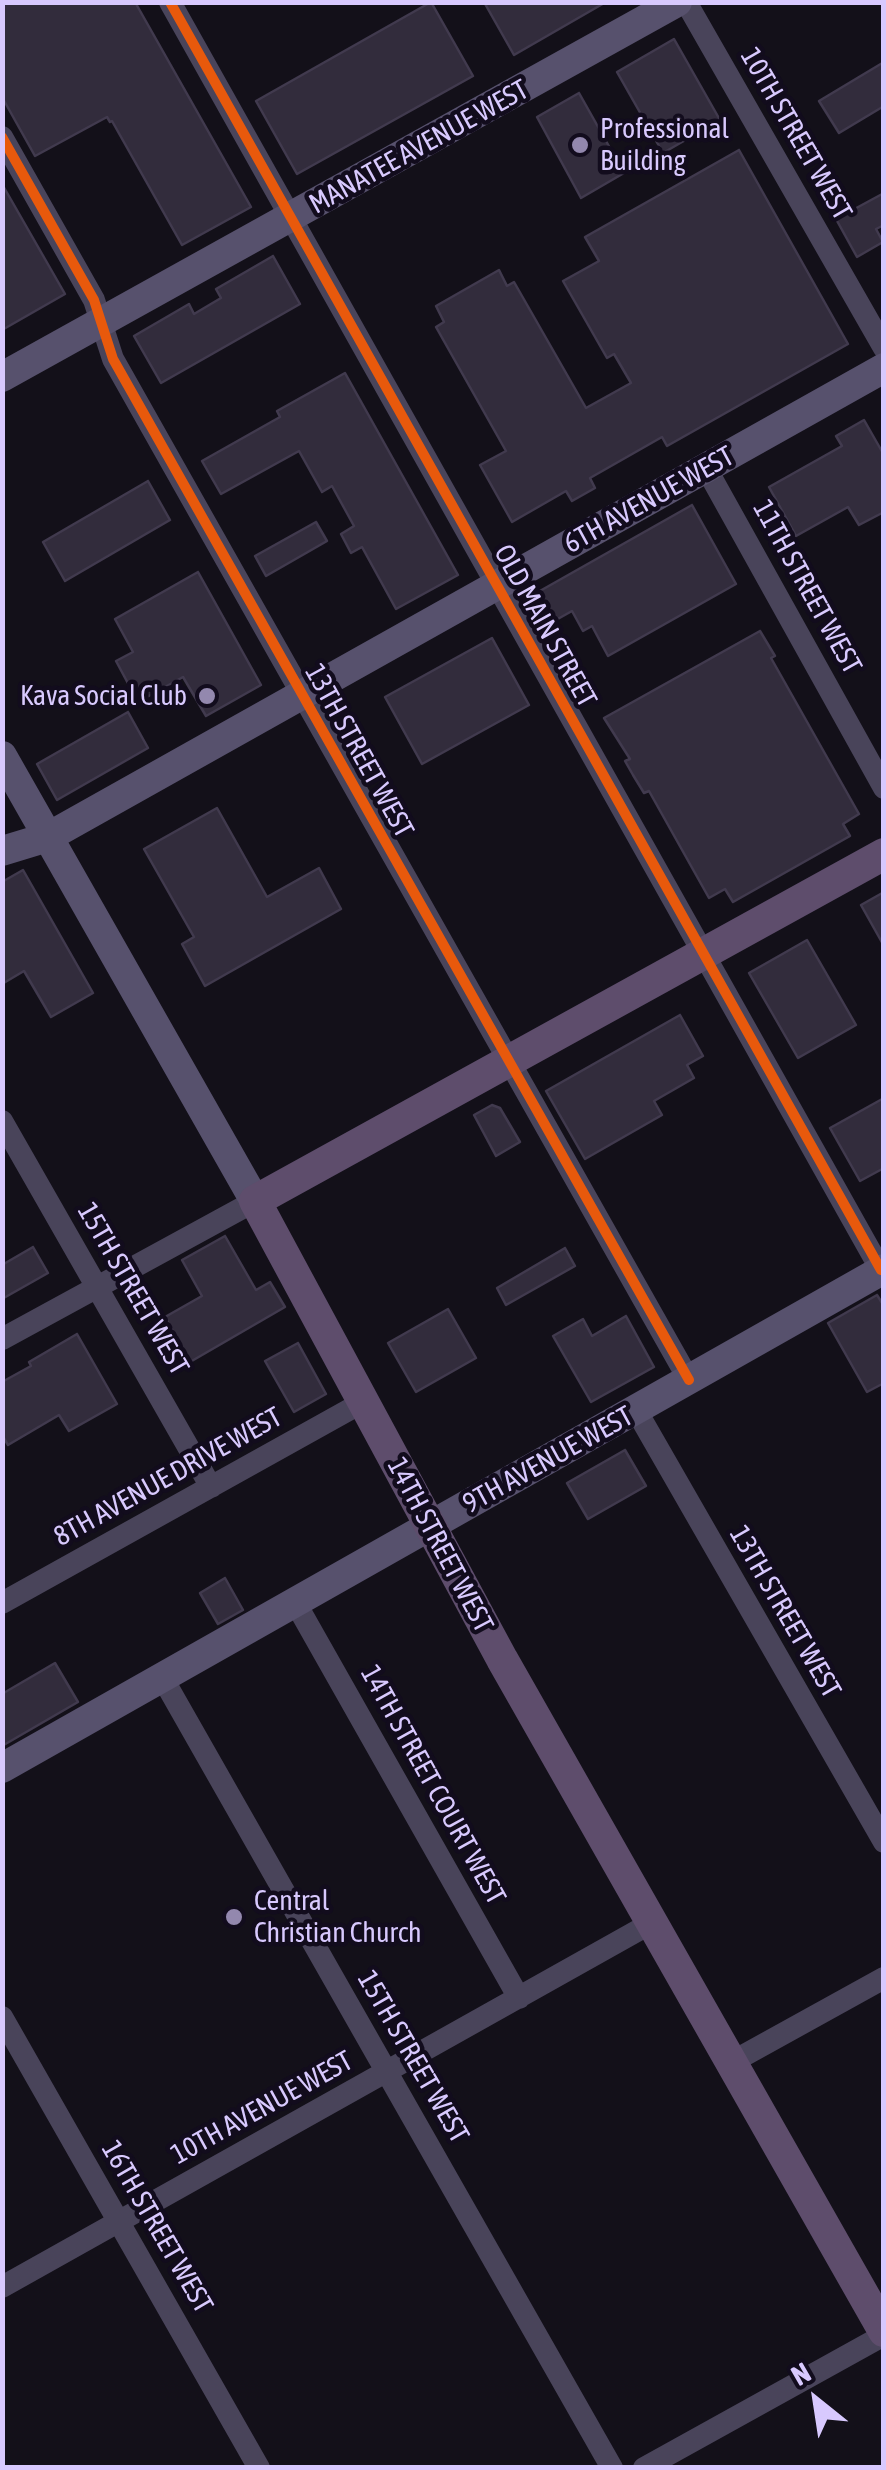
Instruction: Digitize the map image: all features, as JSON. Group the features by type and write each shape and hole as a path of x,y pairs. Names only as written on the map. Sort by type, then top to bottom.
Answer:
{"main road":[{"name":"MANATEE AVENUE WEST","path":"2,377 677,2"},
{"name":"6TH AVENUE WEST","path":"2,852 48,837 884,368"},
{"name":"14TH STREET WEST","path":"2,756 255,1201 502,1658 884,2333"},
{"path":"255,1201 884,854"},
{"name":"9TH AVENUE WEST","path":"2,1768 882,1270"}],"street":[{"name":"OLD MAIN STREET","path":"170,2 882,1270"},
{"name":"10TH STREET WEST","path":"686,2 884,348"},
{"name":"13TH STREET WEST","path":"2,137 94,300 114,359 689,1380"},
{"name":"11TH STREET WEST","path":"706,468 884,788"},
{"name":"6TH AVENUE WEST","path":"2,870 48,837"},
{"name":"15TH STREET WEST","path":"2,1121 211,1487"},
{"path":"2,1339 255,1201"},
{"name":"8TH AVENUE DRIVE WEST","path":"2,1603 363,1402"},
{"name":"13TH STREET WEST","path":"636,1410 884,1842"},
{"name":"14TH STREET COURT WEST","path":"295,1602 519,1998"},
{"name":"15TH STREET WEST","path":"162,1677 612,2468"},
{"name":"10TH AVENUE WEST","path":"2,2287 654,1922"},
{"path":"732,2062 884,1978"},
{"name":"16TH STREET WEST","path":"2,2016 259,2468"},
{"path":"644,2468 884,2333"}],"building":[{"path":"2,2 135,2 251,207 182,245 107,117 35,156 2,97"},
{"path":"431,2 473,76 297,174 256,101"},
{"path":"484,2 606,2 514,55"},
{"path":"674,39 720,120 663,153 617,72"},
{"path":"884,62 884,106 839,133 819,101"},
{"name":"Professional Building","path":"579,93 624,173 581,198 537,117"},
{"path":"739,150 848,344 667,446 662,437 590,478 595,488 572,501 566,491 512,522 480,465 506,451 436,327 444,322 436,306 499,270 507,286 514,282 586,408 631,383 614,354 607,358 563,281 599,261 585,237"},
{"path":"2,184 65,294 2,330"},
{"path":"884,193 884,225 876,229 883,242 857,257 836,219"},
{"path":"273,256 300,304 161,383 134,336 189,304 194,314 221,298 216,289"},
{"path":"345,373 458,575 396,609 362,547 351,553 341,534 354,526 332,486 322,492 299,451 221,494 202,461 280,417 277,411"},
{"path":"864,420 884,455 884,512 859,525 848,507 796,536 769,487 842,446 836,436"},
{"path":"148,481 170,520 65,581 43,542"},
{"path":"692,505 736,584 608,656 592,626 583,631 572,611 547,625 531,596"},
{"path":"316,522 327,541 266,576 255,556"},
{"path":"198,572 261,685 206,716 183,677 138,702 116,661 133,652 115,619"},
{"path":"760,631 775,656 771,658 859,814 843,824 850,836 733,902 725,889 709,898 649,791 644,793 633,775 625,761 630,759 604,718"},
{"path":"492,638 529,705 422,764 385,697"},
{"path":"128,712 148,748 57,800 37,764"},
{"path":"217,808 267,897 319,868 341,909 205,986 182,944 194,937 144,849"},
{"path":"23,870 93,993 51,1017 24,971 2,984 2,882"},
{"path":"884,892 884,946 861,905"},
{"path":"807,940 856,1025 798,1058 749,973"},
{"path":"680,1015 703,1056 687,1065 694,1078 654,1101 662,1115 585,1159 546,1091"},
{"path":"884,1098 884,1168 860,1181 830,1128"},
{"path":"492,1105 500,1108 520,1142 496,1156 474,1115"},
{"path":"225,1236 256,1290 270,1282 285,1307 190,1362 165,1317 202,1296 182,1260"},
{"path":"33,1247 48,1273 2,1299 2,1265"},
{"path":"565,1248 575,1266 506,1305 497,1288"},
{"path":"877,1295 884,1306 884,1383 867,1392 828,1323"},
{"path":"448,1309 476,1358 416,1392 388,1343"},
{"path":"626,1316 654,1367 591,1402 553,1336 583,1319 592,1336"},
{"path":"77,1334 117,1404 69,1431 59,1415 8,1445 2,1435 2,1382"},
{"path":"298,1343 326,1394 294,1412 265,1361"},
{"path":"625,1450 646,1486 588,1519 567,1483"},
{"path":"225,1578 243,1610 218,1624 200,1593"},
{"path":"55,1663 78,1702 2,1746 2,1694"}],"cycle path":[{"path":"170,2 881,1270"},
{"path":"2,137 94,300 113,359 689,1380"}],"place":[{"name":"Professional Building","path":"580,145"},
{"name":"Kava Social Club","path":"207,696"},
{"name":"Central Christian Church","path":"234,1917"}]}
